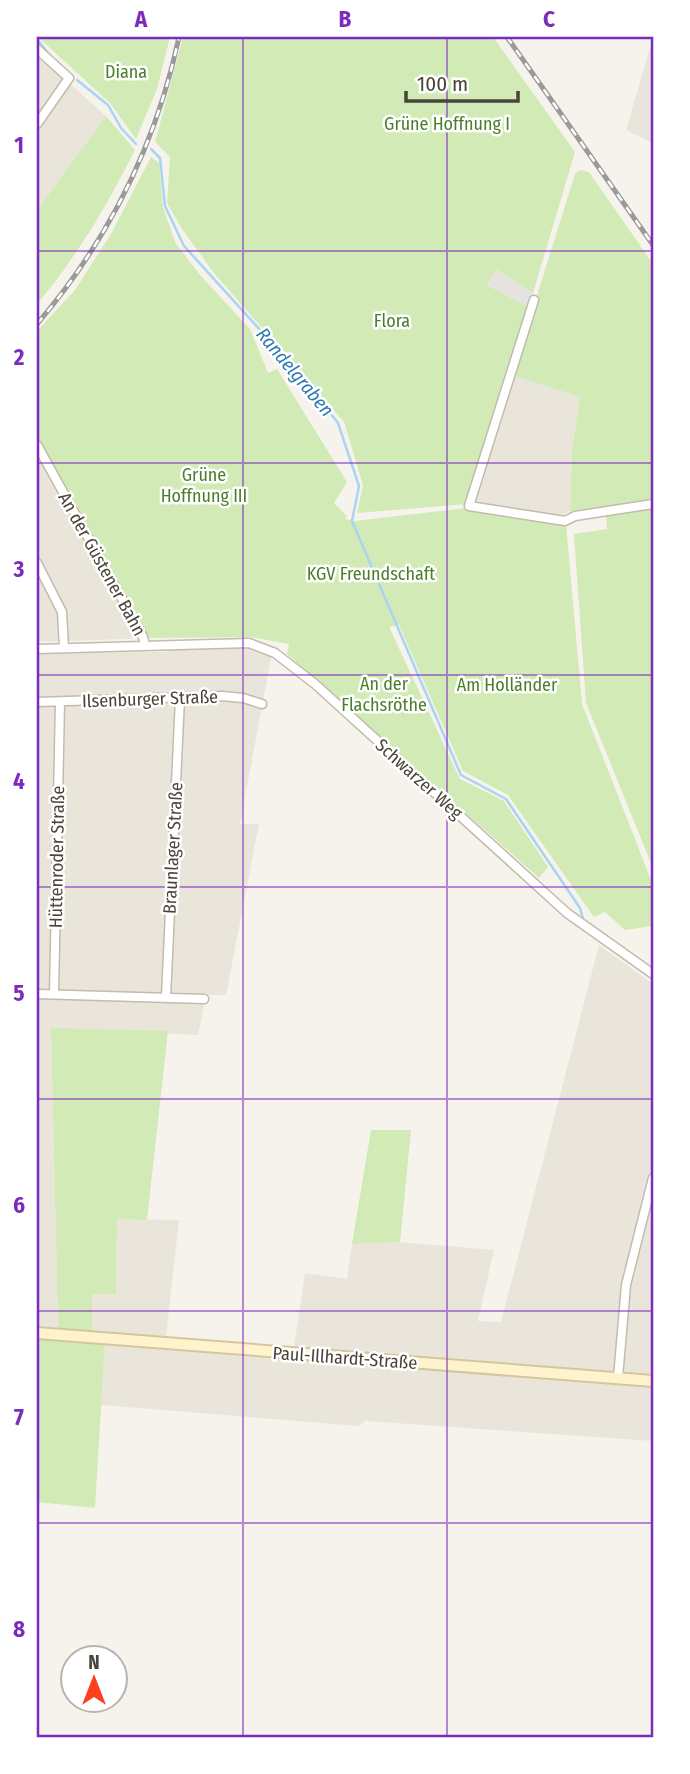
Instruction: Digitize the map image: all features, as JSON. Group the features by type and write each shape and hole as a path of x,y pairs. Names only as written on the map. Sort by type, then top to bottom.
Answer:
{"street":[{"path":"37,50 69,78 37,124"},
{"path":"534,300 469,506 565,521 575,516 653,504"},
{"name":"An der Güstener Bahn","path":"37,445 143,637 145,646"},
{"path":"37,563 62,612 64,648"},
{"name":"Schwarzer Weg","path":"37,649 241,643 275,653 315,684 575,919 653,974"},
{"name":"Ilsenburger Straße","path":"37,702 222,696 262,704"},
{"name":"Braunlager Straße","path":"166,997 180,698"},
{"name":"Hüttenroder Straße","path":"54,994 60,702"},
{"path":"37,994 204,999"},
{"path":"618,1378 626,1285 653,1178"},
{"name":"Paul-Illhardt-Straße","path":"37,1333 653,1381"}],"shaded area":[{"path":"653,37 653,143 626,130"},
{"path":"37,54 106,116 37,210"},
{"path":"496,269 533,293 529,307 487,285"},
{"path":"512,375 580,397 572,450 570,511 560,516 467,504"},
{"path":"37,437 145,631 152,638 37,642"},
{"path":"249,643 272,653 240,824 259,824 226,995 206,995 198,1035 51,1028 58,1328 37,1326 37,653 167,652 167,645"},
{"path":"599,945 653,984 653,1441 365,1421 359,1426 101,1405 105,1342 292,1361 305,1273 347,1279 352,1244 400,1242 494,1250 478,1321 501,1322"},
{"path":"117,1219 179,1220 166,1337 92,1331 92,1293 116,1294"}],"green space":[{"name":"Diana","path":"38,37 170,37 157,89 136,139 110,103"},
{"path":"183,37 493,37 575,152 533,293 496,270 487,285 529,307 467,504 357,513 363,485 344,422 214,273 182,229 167,203 170,157 155,142"},
{"path":"106,116 135,150 90,230 37,304 37,210"},
{"path":"151,157 159,163 163,207 175,242 199,274 250,329 268,373 277,369 347,482 334,503 347,516 345,519 355,521 466,508 566,524 582,704 653,885 653,926 625,930 605,912 594,917 508,795 463,771 399,625 389,627 460,779 504,801 548,867 539,878 287,654 289,644 251,637 152,638 145,631 37,437 37,331 75,290 111,234"},
{"path":"580,170 589,172 653,264 653,501 570,511 572,450 580,397 512,375 575,174"},
{"path":"653,507 653,868 586,703 574,534 607,529 606,514"},
{"path":"51,1028 168,1031 147,1220 117,1219 116,1294 92,1294 92,1331 58,1328"},
{"path":"371,1130 411,1130 400,1242 352,1244"},
{"path":"37,1337 105,1342 95,1508 37,1502"}],"waterway":[{"name":"Randelgraben","path":"37,39 52,58"},
{"name":"Randelgraben","path":"77,80 108,105 121,128 136,144"},
{"name":"Randelgraben","path":"151,149 160,158 165,206 184,246 293,366 338,423 359,486 352,521 461,775 506,799 580,908 584,922"},
{"name":"Randelgraben","path":"583,928 622,957"},
{"name":"Randelgraben","path":"636,967 653,979"}],"railway":[{"path":"37,324 86,259 126,190 157,116 179,37"},
{"path":"507,37 653,245"}],"park label":[{"name":"Grüne Hoffnung I","path":"447,124"},
{"name":"Flora","path":"392,321"},
{"name":"Grüne Hoffnung III","path":"204,485"},
{"name":"KGV Freundschaft","path":"371,574"},
{"name":"Am Holländer","path":"507,685"},
{"name":"An der Flachsröthe","path":"384,694"}]}
